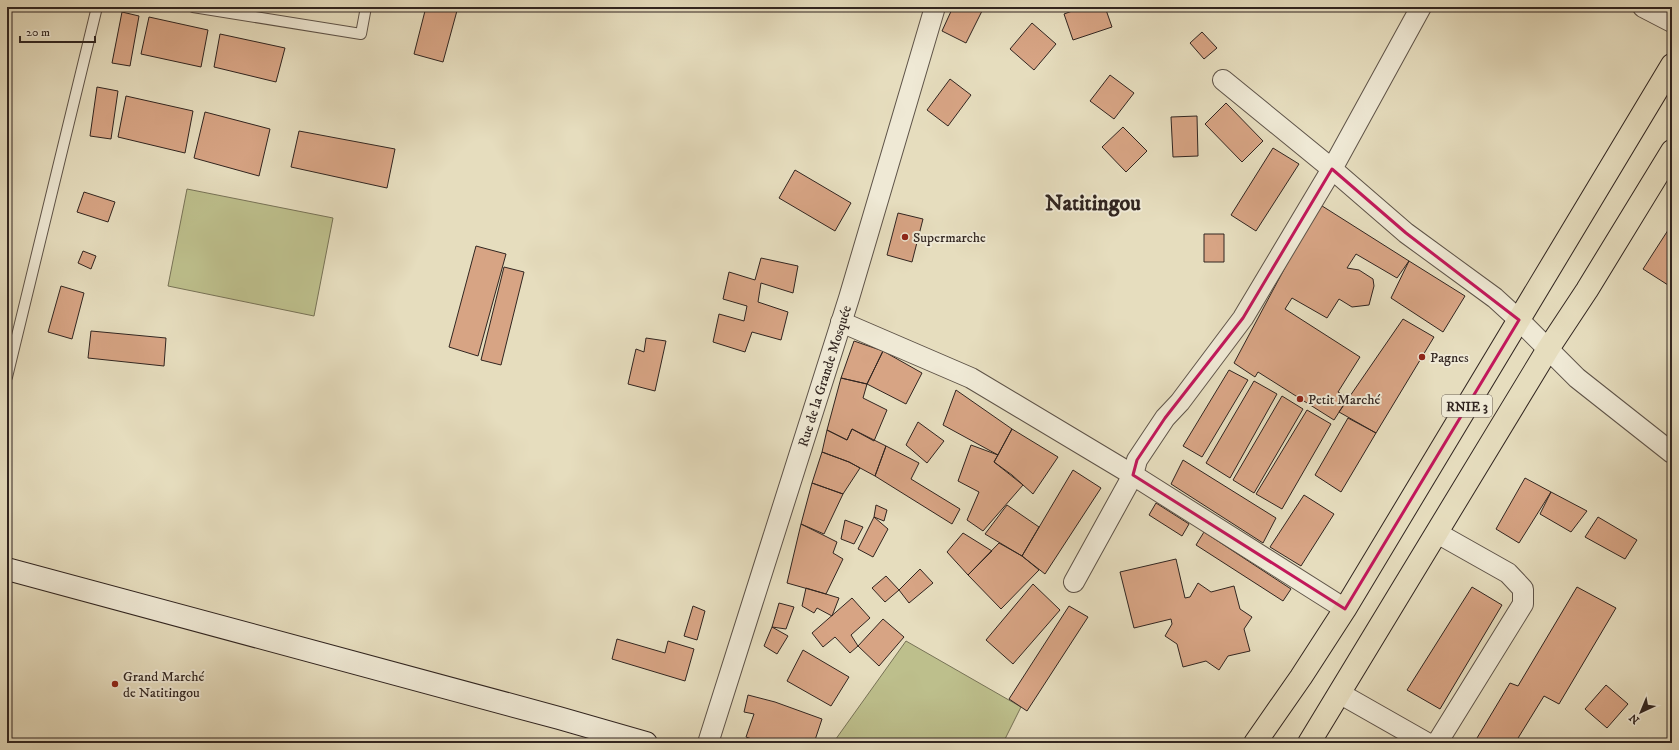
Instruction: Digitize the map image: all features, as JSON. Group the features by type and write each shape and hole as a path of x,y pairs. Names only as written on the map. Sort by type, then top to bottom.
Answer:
{"highway":[{"name":"RNIE 3","path":"1254,743 1301,677 1345,609 1672,65"},
{"name":"RNIE 3","path":"1309,743 1548,349 1587,290 1672,151"}],"street":[{"name":"Rue de la Grande Mosquée","path":"708,743 841,322 936,7"},
{"path":"1074,582 1133,475 1137,460 1164,418 1180,402 1243,318 1332,169 1421,7"},
{"path":"1643,7 1672,22"},
{"path":"1223,80 1332,169 1406,233 1495,298 1577,378 1672,453"},
{"path":"841,322 971,378 1133,475 1345,609"},
{"path":"1437,533 1508,573 1523,589 1523,604 1437,743"},
{"path":"7,569 559,718 646,743"},
{"path":"1340,693 1427,743"}],"lane":[{"path":"7,377 97,7"},
{"path":"192,7 361,34 366,7"}],"highlighted area":[{"path":"1332,169 1406,233 1519,320 1345,609 1133,475 1137,460 1165,418 1243,318"}],"green space":[{"path":"187,189 333,218 314,316 168,286"},
{"path":"906,641 1021,707 1003,743 833,743"}],"building":[{"path":"426,7 458,7 443,62 414,54"},
{"path":"953,7 984,7 966,43 942,31"},
{"path":"1083,7 1105,7 1112,27 1073,40 1064,14"},
{"path":"122,12 139,16 130,66 112,63"},
{"path":"149,17 208,30 201,67 141,54"},
{"path":"1032,23 1056,44 1034,70 1010,49"},
{"path":"1202,32 1217,48 1204,59 1190,43"},
{"path":"220,34 285,48 276,82 214,67"},
{"path":"1110,75 1134,93 1114,119 1090,101"},
{"path":"950,79 971,95 948,126 927,110"},
{"path":"97,87 118,91 111,139 90,136"},
{"path":"126,96 193,111 185,153 118,137"},
{"path":"1226,103 1263,141 1242,162 1205,124"},
{"path":"205,112 270,129 259,176 194,158"},
{"path":"1197,116 1198,156 1173,157 1171,117"},
{"path":"1123,127 1147,151 1126,172 1102,147"},
{"path":"299,131 395,149 387,188 291,167"},
{"path":"1273,148 1299,164 1256,231 1231,215"},
{"path":"795,170 851,203 835,231 779,198"},
{"path":"84,192 115,202 108,222 77,212"},
{"path":"1319,204 1409,261 1397,278 1356,254 1347,268 1359,270 1373,279 1374,286 1369,305 1352,307 1339,299 1327,318 1292,298 1285,309 1360,357 1338,392 1348,398 1334,420 1258,372 1255,377 1234,363"},
{"name":"Supermarche","path":"898,213 923,219 912,262 887,255"},
{"path":"1672,224 1672,278 1668,285 1643,269"},
{"path":"1204,234 1224,234 1224,262 1204,262"},
{"path":"476,246 506,254 478,356 449,347"},
{"path":"83,251 96,256 91,269 78,263"},
{"path":"761,258 798,266 793,293 761,283 758,302 788,312 781,340 752,332 745,352 713,342 719,314 744,321 747,306 723,299 729,272 755,280"},
{"path":"1409,261 1465,296 1443,332 1391,298"},
{"path":"504,267 524,272 501,365 481,360"},
{"path":"61,286 84,293 72,339 48,332"},
{"path":"1403,319 1434,337 1376,433 1339,412"},
{"path":"91,331 166,338 164,366 88,358"},
{"path":"646,338 666,341 655,391 628,384 636,349 644,352"},
{"path":"854,341 883,351 867,384 841,378"},
{"path":"883,351 922,373 906,404 867,384"},
{"path":"1229,370 1248,380 1202,457 1183,446"},
{"path":"841,378 867,384 863,398 887,410 874,441 852,429 847,440 827,430"},
{"path":"1254,381 1277,394 1230,478 1206,463"},
{"path":"956,390 1012,429 998,455 943,425"},
{"path":"1282,396 1303,409 1254,493 1233,480"},
{"path":"1307,410 1331,424 1282,509 1256,494"},
{"path":"1348,418 1376,433 1341,492 1315,475"},
{"path":"918,422 944,441 927,463 906,445"},
{"path":"852,429 886,446 875,476 849,462 822,452 827,430 847,440"},
{"path":"1012,429 1058,457 1033,494 1012,475 994,462"},
{"path":"971,445 998,455 994,462 1023,485 983,531 967,520 979,492 958,481"},
{"path":"886,446 919,463 911,479 960,509 952,524 875,476"},
{"path":"822,452 849,462 860,468 843,494 812,483"},
{"path":"1183,460 1276,518 1263,543 1171,484"},
{"path":"1073,470 1101,488 1045,574 1022,556"},
{"path":"1525,478 1551,492 1519,543 1496,529"},
{"path":"812,483 843,494 824,534 801,524"},
{"path":"1551,492 1587,511 1571,532 1540,514"},
{"path":"1304,495 1334,514 1301,566 1270,547"},
{"path":"1156,503 1189,524 1182,536 1149,515"},
{"path":"876,505 887,510 884,521 874,517"},
{"path":"1007,505 1039,527 1022,556 985,534"},
{"path":"874,517 888,529 873,557 858,549"},
{"path":"1598,517 1637,540 1625,559 1585,537"},
{"path":"845,520 863,527 854,544 841,539"},
{"path":"801,524 837,542 833,553 843,559 826,594 787,583"},
{"path":"1204,532 1291,589 1283,601 1196,545"},
{"path":"963,533 992,551 968,575 947,552"},
{"path":"999,543 1022,556 1039,570 1001,609 968,575"},
{"path":"1176,559 1185,598 1190,597 1198,583 1211,592 1234,586 1240,609 1252,617 1244,629 1250,651 1228,656 1219,670 1206,661 1183,667 1177,644 1165,636 1172,624 1171,619 1134,628 1120,572"},
{"path":"920,569 933,583 909,603 899,590"},
{"path":"886,576 899,590 885,602 872,588"},
{"path":"1033,584 1060,610 1013,664 986,640"},
{"path":"1472,587 1502,605 1440,709 1407,690"},
{"path":"1577,587 1616,608 1559,704 1544,696 1515,743 1474,743 1510,683 1518,686"},
{"path":"806,588 839,598 832,616 817,608 814,613 802,606"},
{"path":"852,598 870,618 851,635 858,646 850,653 835,637 823,647 812,633"},
{"path":"779,603 794,607 786,629 772,627"},
{"path":"693,606 705,611 697,640 684,636"},
{"path":"1069,606 1088,617 1027,711 1009,699"},
{"path":"883,619 904,637 879,666 858,646"},
{"path":"772,627 788,636 777,654 764,646"},
{"path":"617,639 665,653 668,641 694,649 685,681 612,659"},
{"path":"803,650 849,677 831,706 787,681"},
{"path":"1606,685 1628,704 1607,728 1585,709"},
{"path":"748,695 775,702 822,719 814,743 764,743 746,737 754,714 744,712"}],"place":[{"name":"Supermarche","path":"905,237"},
{"name":"Pagnes","path":"1422,357"},
{"name":"Petit Marché","path":"1300,399"},
{"name":"Grand Marché de Natitingou","path":"115,684"}],"district":[{"name":"Natitingou","path":"1093,202"}]}
